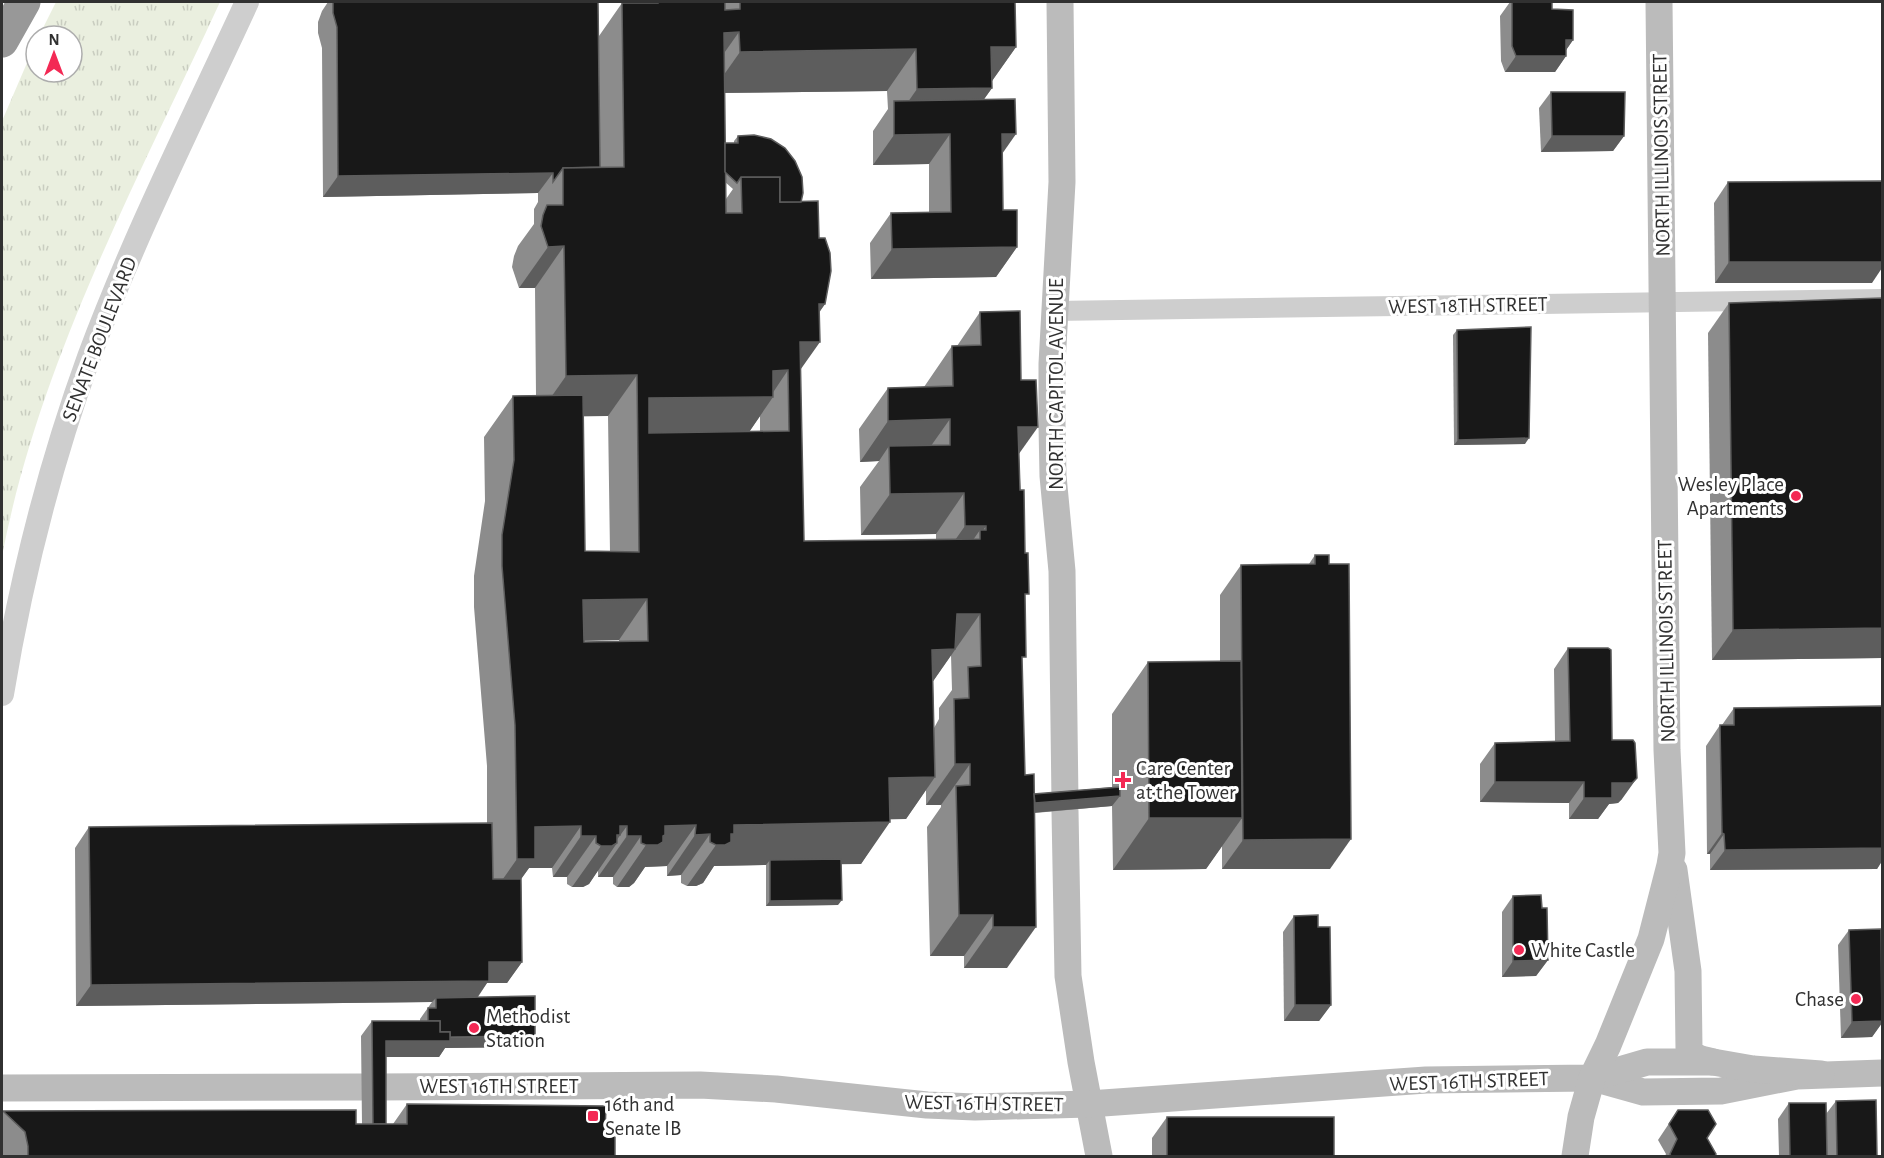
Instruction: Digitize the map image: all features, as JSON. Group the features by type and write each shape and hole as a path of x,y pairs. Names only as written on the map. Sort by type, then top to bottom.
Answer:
{"highway":[{"path":"2,34 16,2"},
{"path":"2,41 24,2"}],"main road":[{"name":"NORTH CAPITOL AVENUE","path":"1060,2 1062,182 1054,311 1052,426 1053,476 1062,571 1068,976 1099,1156"},
{"name":"NORTH ILLINOIS STREET","path":"1575,1156 1581,1117 1592,1078 1608,1045 1651,939 1672,853 1667,750 1659,2"},
{"path":"1672,853 1688,971 1689,1048 1690,1053 1695,1057 1713,1062"},
{"name":"WEST 16TH STREET","path":"2,1088 700,1085 776,1089 957,1107 1089,1104 1426,1080 1592,1078 1647,1062 1713,1062 1753,1069 1821,1074"},
{"name":"WEST 16TH STREET","path":"1592,1078 1643,1092 1721,1091 1797,1076 1882,1073"}],"street":[{"name":"SENATE BOULEVARD","path":"2,694 21,588 39,517 89,356 136,242 247,2"},
{"name":"WEST 18TH STREET","path":"1054,311 1882,299"}],"green space":[{"path":"56,2 220,2 125,204 66,342 40,412 19,483 2,556 2,121 24,70 24,84 84,84 84,24 45,24"}],"building":[{"path":"333,2 598,2 600,167 563,168 553,182 553,173 338,176 337,27"},
{"path":"725,2 725,10 740,9 740,2 1015,2 1016,47 991,47 992,88 917,89 916,49 740,52 739,32 724,33 726,213 742,213 741,177 780,177 780,202 818,201 819,238 825,238 830,253 831,271 825,304 819,304 820,342 800,342 804,541 980,539 980,530 986,530 986,526 965,526 964,493 890,494 889,446 950,445 950,419 888,421 888,388 953,386 952,346 981,345 980,312 1020,311 1021,380 1036,380 1038,427 1018,427 1020,490 1024,490 1025,553 1028,553 1029,594 1025,594 1026,657 1022,657 1025,775 1034,774 1036,927 993,927 993,915 959,915 956,786 970,785 970,764 955,764 954,699 969,698 968,667 981,666 980,614 957,614 955,649 932,650 935,777 889,778 890,822 734,825 731,842 725,845 710,842 710,834 695,835 696,825 665,826 663,842 658,845 641,843 641,836 627,836 627,826 620,826 617,843 612,846 601,846 596,843 596,836 581,836 581,826 535,827 535,859 517,859 515,725 502,566 502,535 514,460 513,396 583,395 585,551 639,552 637,375 566,376 564,246 548,247 541,226 547,205 563,205 563,168 624,167 622,3","holes":["788,370 789,431 649,433 649,398 773,397 773,371","647,599 648,641 584,642 583,600"]},
{"path":"1512,2 1552,2 1552,9 1573,10 1573,40 1566,40 1566,56 1516,56 1512,46"},
{"path":"1551,92 1625,92 1624,136 1552,136"},
{"path":"1015,99 1016,134 1002,134 1003,210 1017,210 1017,247 892,249 891,213 951,212 950,134 894,135 894,101"},
{"path":"754,135 771,139 785,148 795,161 802,177 801,202 780,202 780,177 741,177 737,183 725,172 725,143 738,143 738,136"},
{"path":"1882,181 1882,262 1729,262 1728,182"},
{"name":"Wesley Place Apartments","path":"1882,298 1882,628 1733,630 1729,303"},
{"path":"1531,327 1529,438 1458,440 1457,330"},
{"path":"1315,555 1329,555 1329,564 1349,564 1351,839 1243,840 1241,565 1315,564"},
{"path":"1568,648 1608,648 1611,650 1612,740 1633,740 1635,743 1637,778 1632,783 1612,783 1612,798 1584,798 1584,782 1495,782 1495,743 1570,741"},
{"path":"1241,661 1242,818 1149,818 1148,662"},
{"path":"1882,706 1882,848 1725,850 1722,833 1720,725 1734,725 1734,708"},
{"path":"1120,787 1120,796 1035,803 1034,794"},
{"path":"492,823 493,879 521,879 522,962 489,962 489,981 91,985 89,827"},
{"path":"841,859 842,900 770,901 770,860"},
{"path":"1541,895 1542,908 1547,908 1548,960 1513,961 1513,896"},
{"path":"1318,915 1318,927 1330,927 1331,1005 1295,1005 1294,916"},
{"path":"1881,929 1882,1021 1852,1022 1849,930"},
{"name":"Methodist Station","path":"535,996 535,1036 450,1037 450,1032 440,1032 440,1021 428,1021 428,1008 436,1008 436,998"},
{"path":"372,1021 440,1021 440,1032 450,1032 450,1041 386,1041 386,1124 373,1124"},
{"path":"1876,1100 1877,1156 1837,1156 1836,1101"},
{"path":"1789,1103 1826,1103 1827,1156 1790,1156"},
{"path":"407,1104 606,1106 605,1134 615,1134 615,1156 28,1156 25,1132 3,1111 356,1110 356,1124 407,1124"},
{"path":"1678,1110 1708,1110 1716,1124 1707,1138 1715,1156 1671,1156 1677,1139 1669,1124"},
{"path":"1167,1117 1334,1117 1334,1156 1167,1156"}],"place":[{"name":"Wesley Place Apartments","path":"1796,496"},
{"name":"Care Center at the Tower","path":"1123,780"},
{"name":"White Castle","path":"1519,950"},
{"name":"Chase","path":"1856,999"},
{"name":"Methodist Station","path":"474,1028"},
{"name":"16th and Senate IB","path":"593,1116"}]}
